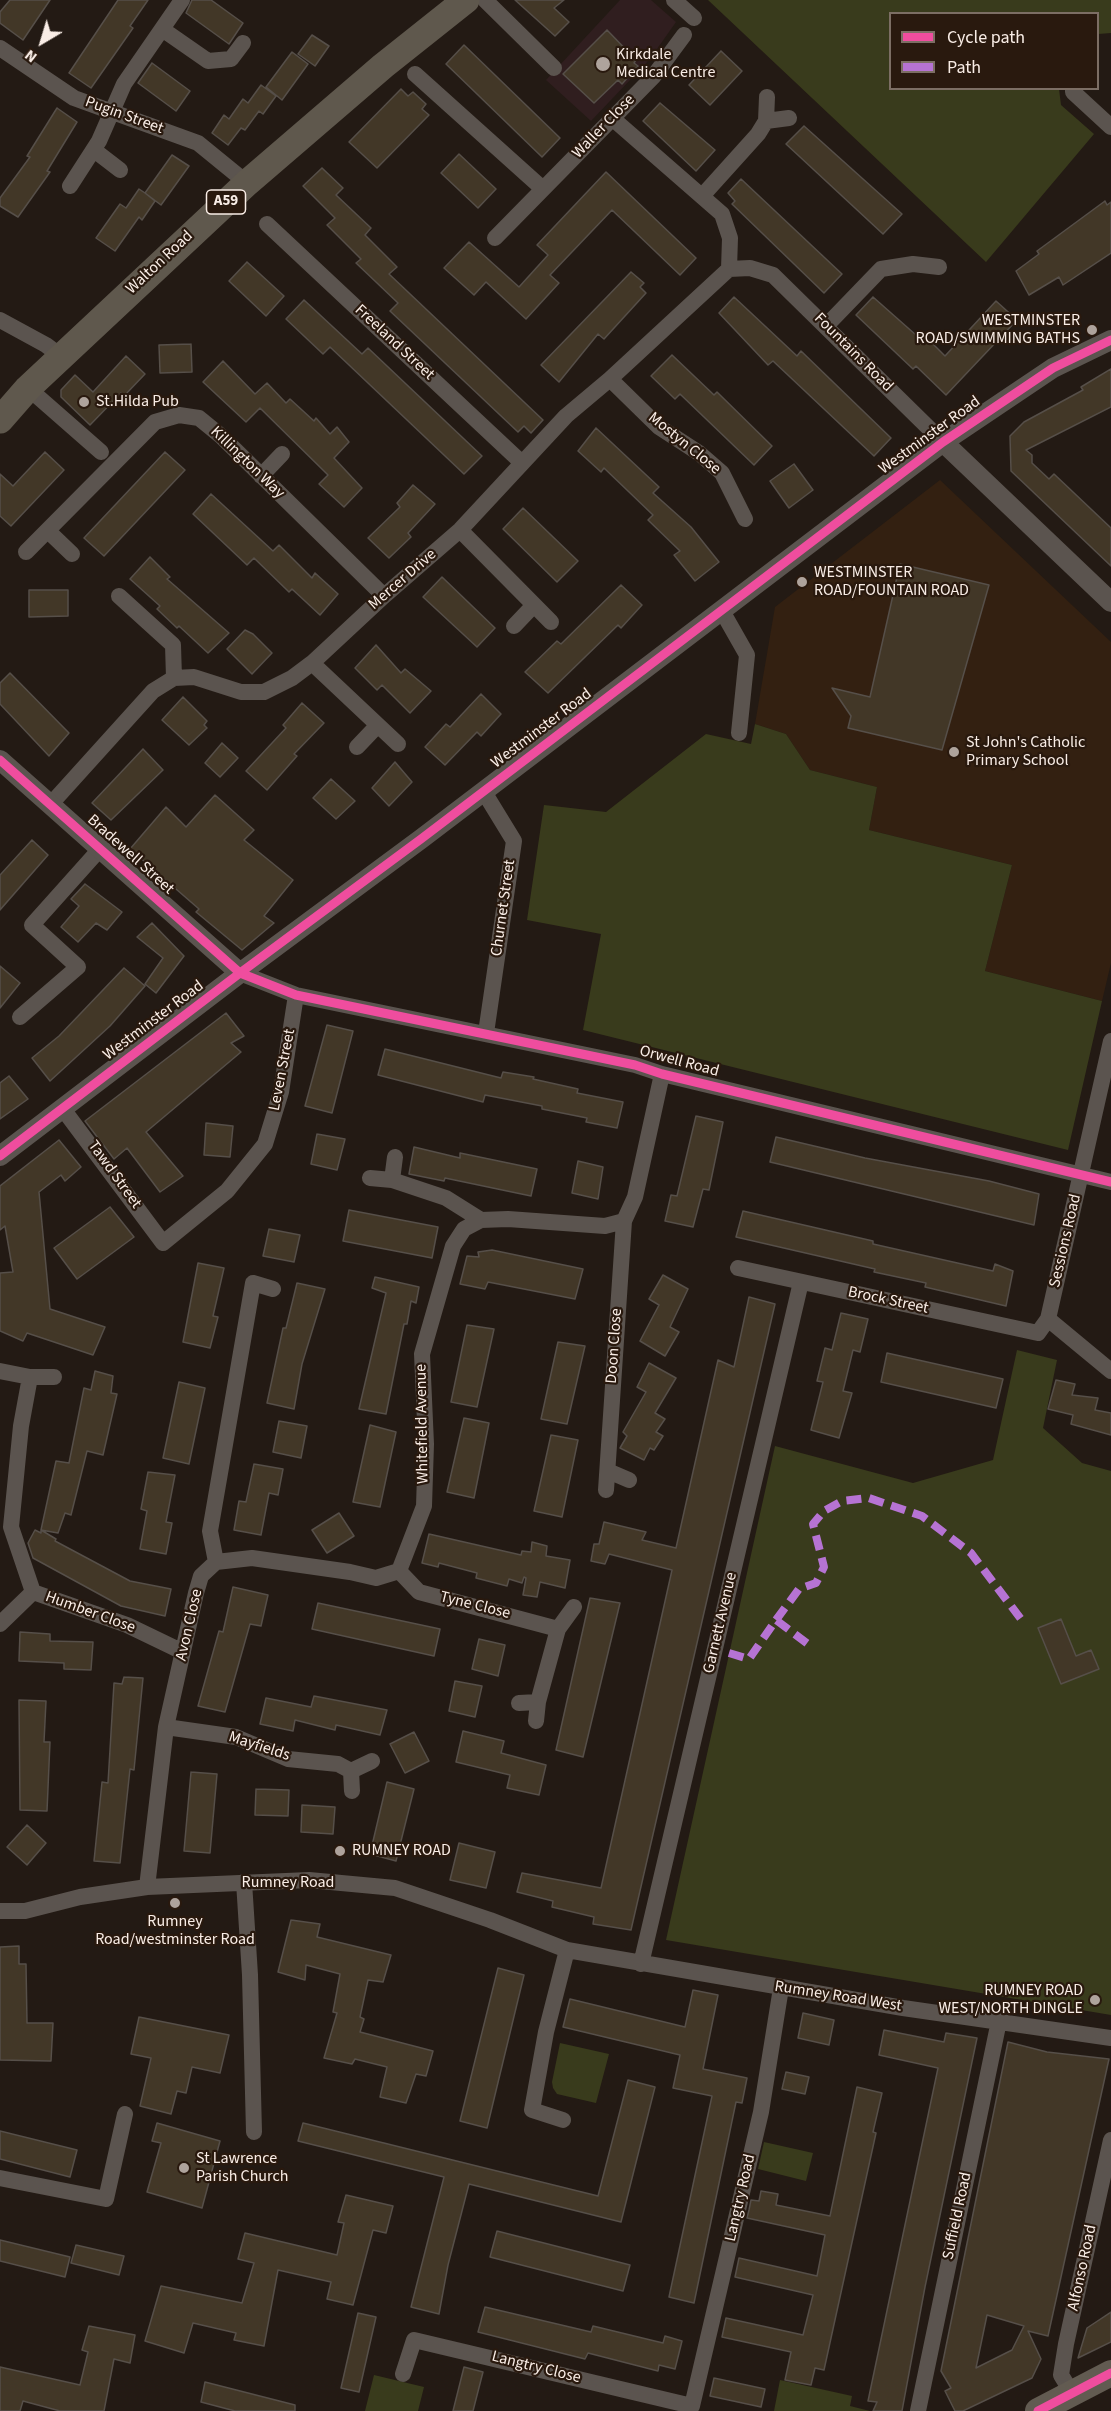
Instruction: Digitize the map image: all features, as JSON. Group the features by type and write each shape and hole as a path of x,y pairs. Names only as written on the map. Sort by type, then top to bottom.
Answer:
{"highway":[{"name":"Walton Road","path":"0,420 28,388 247,183 360,85 466,0"}],"main road":[{"path":"1038,2411 1111,2373"}],"street":[{"path":"70,186 94,150 124,84 182,0"},
{"path":"485,0 554,68"},
{"path":"675,0 694,18"},
{"path":"162,29 208,62 231,59 243,43"},
{"name":"Waller Close","path":"495,238 653,77 684,35"},
{"name":"Pugin Street","path":"0,48 75,98 198,143 247,183"},
{"path":"416,74 543,189"},
{"path":"1073,90 1111,127"},
{"path":"703,195 758,134 766,121 767,97"},
{"path":"612,118 703,195 722,214 729,238 729,269"},
{"path":"766,121 789,118"},
{"path":"94,150 120,170"},
{"name":"Freeland Street","path":"267,224 521,462"},
{"path":"826,326 881,269 913,264 939,267"},
{"name":"Fountains Road","path":"729,269 750,268 773,275 943,442 1111,602"},
{"name":"Mercer Drive","path":"174,678 194,677 241,692 264,692 292,678 312,663 460,530 566,416 610,379 729,269"},
{"path":"0,320 46,345 62,357"},
{"name":"Westminster Road","path":"0,1156 240,973 484,792 943,442 1053,368 1111,340"},
{"name":"Mostyn Close","path":"610,379 659,427 699,453 722,472 745,519"},
{"path":"28,388 100,452"},
{"name":"Killington Way","path":"26,552 155,422 179,415 199,418 384,596"},
{"path":"261,476 282,454"},
{"path":"460,530 551,622"},
{"path":"48,531 72,554"},
{"path":"50,805 153,691 174,678 173,645 119,596"},
{"path":"514,626 534,605"},
{"path":"722,611 747,655 739,733"},
{"path":"312,663 398,744"},
{"path":"357,747 377,726"},
{"name":"Bradewell Street","path":"0,760 240,973"},
{"name":"Churnet Street","path":"484,792 514,841 486,1033"},
{"path":"20,1017 78,967 32,925 100,849"},
{"name":"Orwell Road","path":"240,973 296,995 635,1065 662,1074 1111,1182"},
{"name":"Leven Street","path":"164,1243 227,1191 265,1144 281,1092 296,995"},
{"name":"Sessions Road","path":"1038,1333 1048,1319 1111,1041"},
{"path":"370,1178 392,1180 446,1198 481,1220 508,1219 605,1226 624,1221 635,1197 662,1074"},
{"name":"Tawd Street","path":"63,1109 164,1243"},
{"path":"392,1180 395,1157"},
{"name":"Whitefield Avenue","path":"399,1571 424,1506 426,1444 422,1354 453,1246 464,1229 481,1220"},
{"name":"Doon Close","path":"606,1490 624,1221"},
{"name":"Brock Street","path":"738,1268 1038,1333"},
{"name":"Garnett Avenue","path":"641,1964 801,1282"},
{"path":"273,1289 253,1283 210,1531 216,1562 252,1558 376,1578 399,1571"},
{"path":"1048,1319 1111,1371"},
{"path":"0,1371 30,1377 54,1377"},
{"name":"Humber Close","path":"30,1377 6,1527 33,1592 127,1625 183,1652"},
{"path":"608,1472 629,1480"},
{"name":"Avon Close","path":"147,1887 166,1727 201,1576 216,1562"},
{"name":"Tyne Close","path":"399,1571 419,1592 558,1629"},
{"path":"0,1624 33,1592"},
{"path":"536,1722 538,1702 558,1629 574,1607"},
{"path":"519,1703 538,1702"},
{"name":"Mayfields","path":"166,1727 237,1737 288,1759 338,1764 351,1771"},
{"path":"352,1791 351,1771 372,1761"},
{"name":"Rumney Road","path":"0,1911 25,1911 80,1897 147,1887 309,1880 395,1888 490,1920 567,1950"},
{"path":"244,1882 250,1975 254,2132"},
{"path":"563,2120 532,2110 546,2032 567,1950"},
{"name":"Rumney Road West","path":"567,1950 781,1988 1111,2038"},
{"name":"Langtry Road","path":"692,2406 761,2112 781,1988"},
{"name":"Suffield Road","path":"918,2411 999,2021"},
{"path":"0,2178 105,2199 125,2114"},
{"name":"Alfonso Road","path":"1072,2393 1061,2375 1111,2140"},
{"name":"Langtry Close","path":"403,2374 414,2340 692,2406"}],"shaded area":[{"name":"Kirkdale Medical Centre","path":"620,0 651,0 676,22 650,59 591,121 546,80"},
{"name":"St John's Catholic Primary School","path":"940,480 1111,642 1111,963 1102,1001 985,971 1012,865 869,830 877,787 810,770 786,734 755,724 775,607"}],"green space":[{"path":"708,0 1111,0 1111,33 1099,34 1099,12 889,12 889,90 1059,90 1061,105 1094,134 986,262"},
{"path":"755,724 786,734 810,770 877,787 869,830 1012,865 985,971 1102,1001 1068,1150 583,1030 601,934 527,920 544,805 606,812 706,734 751,744"},
{"path":"1017,1350 1057,1360 1043,1428 1082,1463 1111,1471 1111,2015 666,1940 775,1446 913,1483 993,1460"},
{"path":"560,2043 609,2054 596,2103 557,2094 553,2088 552,2082"},
{"path":"764,2142 813,2153 806,2181 758,2169"},
{"path":"374,2375 424,2387 418,2411 365,2411"},
{"path":"780,2380 852,2396 850,2406 870,2411 774,2411"}],"building":[{"path":"10,0 50,0 23,40 0,23 0,12"},
{"path":"118,0 148,0 130,26 133,28 91,88 69,73"},
{"path":"192,0 211,0 243,23 229,44 186,13"},
{"path":"515,0 564,0 554,8 569,22 555,36"},
{"path":"607,30 636,60 634,63 638,66 622,84 618,80 594,103 563,74"},
{"path":"312,35 329,46 315,66 298,54"},
{"path":"464,45 560,138 542,157 446,64"},
{"path":"721,51 742,71 710,105 689,85"},
{"path":"292,52 308,64 282,100 266,87"},
{"path":"152,63 190,91 176,111 138,83"},
{"path":"261,85 276,96 263,114 259,111 245,130 241,128 228,145 212,133 224,115 229,119 243,99 248,103"},
{"path":"401,89 408,96 413,92 426,104 422,109 429,115 377,168 349,142"},
{"path":"660,103 715,150 696,171 643,121"},
{"path":"57,108 77,122 47,171 50,172 18,217 0,206 0,198 30,157 27,156"},
{"path":"804,126 902,214 883,234 786,144"},
{"path":"459,154 496,189 478,208 441,173"},
{"path":"172,155 189,166 161,205 145,193"},
{"path":"322,168 343,188 336,195 371,228 365,235 397,267 389,274 543,420 531,433 524,426 518,432 390,311 398,303 356,263 361,259 327,225 335,218 303,186"},
{"path":"606,172 696,258 680,275 612,210 550,275 559,283 526,319 486,282 474,295 444,268 469,242 519,287 548,255 537,245"},
{"path":"741,179 842,274 824,293 732,204 735,201 728,193"},
{"path":"139,189 155,201 142,220 139,217 115,251 96,238 120,204 126,208"},
{"path":"1105,201 1107,205 1111,202 1111,253 1063,285 1059,277 1029,295 1016,271 1039,254 1037,251"},
{"path":"247,262 284,296 266,316 229,281"},
{"path":"631,272 644,283 640,287 646,293 604,339 598,334 559,382 541,365"},
{"path":"734,297 797,356 801,351 891,438 874,456 773,361 768,365 719,313"},
{"path":"873,297 925,343 928,339 945,356 996,301 1017,320 946,395 916,366 913,369 856,315"},
{"path":"304,300 362,354 368,348 482,456 464,474 330,347 323,354 286,319"},
{"path":"191,344 192,372 160,373 159,345"},
{"path":"672,355 714,395 717,392 772,446 754,465 680,394 675,399 651,376"},
{"path":"126,356 145,374 124,396 121,393 90,425 61,397 61,390 75,375 93,392"},
{"path":"223,361 255,394 267,383 286,403 290,399 314,421 316,418 330,434 337,427 349,442 334,458 362,488 344,507 319,484 328,475 260,408 246,422 203,382"},
{"path":"1111,369 1111,407 1026,450 1032,455 1032,463 1049,479 1054,474 1111,528 1111,566 1011,471 1010,436 1024,422 1083,390 1081,387"},
{"path":"596,428 659,487 653,493 691,527 719,562 695,581 674,555 680,551 648,520 653,515 604,468 601,472 578,451"},
{"path":"45,452 64,470 11,526 0,516 0,474 13,486"},
{"path":"165,452 185,470 104,556 84,538"},
{"path":"794,464 813,490 789,508 770,481"},
{"path":"413,485 435,504 408,533 411,537 389,558 368,538 400,507 397,503"},
{"path":"211,494 273,551 279,545 312,578 315,573 338,594 320,615 292,589 289,592 254,558 247,565 193,514"},
{"path":"523,508 578,561 557,582 503,529"},
{"path":"150,557 170,577 167,579 229,633 208,653 179,626 177,628 157,609 160,606 130,579"},
{"path":"900,564 989,585 942,750 848,728 851,716 832,688 870,697"},
{"path":"442,577 495,628 477,647 423,597"},
{"path":"621,585 642,605 621,628 618,625 548,693 525,672 557,641 561,644"},
{"path":"29,590 68,590 68,616 29,617"},
{"path":"245,630 253,634 272,653 252,674 227,649"},
{"path":"376,645 401,673 405,669 431,691 410,713 382,685 377,690 355,668"},
{"path":"10,673 69,733 49,756 0,704 0,683"},
{"path":"481,694 501,714 481,736 477,732 445,765 425,747 446,724 450,727"},
{"path":"183,697 207,721 204,725 207,728 189,745 162,720"},
{"path":"302,703 324,723 294,754 297,756 267,790 246,771 286,728 283,725"},
{"path":"222,743 238,758 220,777 205,763"},
{"path":"143,749 163,770 111,820 92,803"},
{"path":"395,762 412,782 389,806 372,788"},
{"path":"331,779 355,801 336,819 313,798"},
{"path":"215,795 254,830 244,840 293,880 264,916 274,923 242,950 196,912 199,909 130,849 166,807 186,827"},
{"path":"32,840 48,855 0,910 0,875"},
{"path":"85,884 122,912 107,930 96,923 78,942 61,927 79,906 71,899"},
{"path":"152,923 184,956 156,993 145,984 163,958 137,937"},
{"path":"0,966 20,983 0,1008"},
{"path":"124,968 145,986 110,1026 50,1081 32,1058 59,1036"},
{"path":"226,1013 244,1036 231,1043 241,1052 146,1132 183,1176 160,1192 127,1148 114,1159 85,1121"},
{"path":"327,1025 353,1031 332,1113 305,1106"},
{"path":"385,1049 501,1078 503,1072 534,1077 533,1079 578,1089 577,1093 623,1102 617,1128 586,1122 587,1118 542,1109 542,1106 485,1095 483,1102 378,1075"},
{"path":"9,1076 28,1099 0,1119 0,1083"},
{"path":"696,1116 723,1122 709,1190 703,1189 693,1227 665,1221 671,1195 677,1196"},
{"path":"206,1123 233,1126 230,1157 204,1155"},
{"path":"317,1134 345,1139 337,1170 311,1164"},
{"path":"776,1137 865,1158 989,1181 1039,1194 1034,1225 770,1162"},
{"path":"59,1140 81,1167 65,1181 61,1175 39,1192 50,1309 105,1327 93,1355 27,1333 23,1341 0,1331 0,1273 13,1272 5,1226 0,1230 0,1186"},
{"path":"414,1147 460,1158 460,1153 537,1169 531,1196 445,1178 444,1181 409,1174"},
{"path":"578,1161 603,1167 598,1199 572,1193"},
{"path":"110,1207 134,1237 77,1279 54,1248"},
{"path":"349,1210 438,1227 432,1258 343,1241"},
{"path":"743,1211 993,1271 995,1264 1013,1271 1006,1306 925,1287 926,1283 874,1272 875,1269 736,1237"},
{"path":"269,1229 300,1235 294,1262 263,1256"},
{"path":"492,1250 583,1269 575,1299 488,1282 485,1289 460,1284 467,1256 479,1257 478,1252"},
{"path":"198,1263 224,1268 213,1316 218,1317 210,1348 183,1342"},
{"path":"663,1275 688,1289 670,1327 679,1332 665,1356 640,1341 659,1305 649,1299"},
{"path":"375,1277 419,1287 416,1303 411,1301 407,1324 404,1324 386,1414 359,1409 386,1293 372,1288"},
{"path":"297,1283 325,1289 302,1364 294,1409 267,1403 283,1328 286,1328"},
{"path":"749,1297 775,1304 631,1930 593,1924 594,1917 552,1907 553,1901 517,1892 522,1873 601,1888 672,1570 609,1554 605,1564 591,1561 594,1544 599,1544 604,1522 646,1532 642,1540 676,1548 718,1360 734,1367"},
{"path":"841,1313 868,1319 860,1352 853,1350 843,1391 852,1393 839,1438 811,1430 823,1382 817,1381 825,1348 832,1350"},
{"path":"467,1325 494,1329 477,1407 451,1402"},
{"path":"558,1342 585,1346 567,1424 541,1419"},
{"path":"887,1353 1003,1379 996,1408 881,1382"},
{"path":"649,1363 676,1378 655,1413 665,1419 656,1432 663,1436 654,1450 650,1448 644,1460 620,1448 627,1436 623,1432 646,1392 637,1387"},
{"path":"95,1371 113,1376 111,1393 117,1394 103,1455 87,1451 71,1515 65,1513 58,1533 41,1530 56,1461 69,1463 84,1388 91,1390"},
{"path":"1056,1380 1075,1384 1072,1395 1098,1398 1095,1410 1111,1413 1111,1435 1071,1424 1073,1415 1048,1409"},
{"path":"179,1382 205,1388 189,1464 163,1458"},
{"path":"464,1418 489,1423 474,1498 447,1492"},
{"path":"279,1421 307,1426 301,1458 273,1452"},
{"path":"370,1425 396,1432 380,1507 353,1502"},
{"path":"551,1435 578,1440 562,1517 534,1511"},
{"path":"254,1464 283,1469 278,1495 269,1493 261,1535 234,1530 239,1501 246,1502"},
{"path":"148,1472 175,1475 166,1522 172,1523 166,1554 140,1549 147,1511 141,1509"},
{"path":"339,1513 354,1536 327,1553 312,1530"},
{"path":"35,1530 41,1533 41,1530 56,1539 55,1541 130,1581 171,1589 165,1616 121,1606 33,1558 28,1543"},
{"path":"429,1534 521,1555 522,1551 531,1552 532,1542 547,1546 546,1556 570,1560 565,1588 540,1582 537,1597 523,1595 526,1578 524,1577 522,1583 509,1579 507,1586 476,1578 477,1573 439,1563 438,1567 422,1563"},
{"path":"233,1587 268,1595 261,1626 250,1624 225,1712 198,1706 219,1631 223,1632"},
{"path":"590,1598 620,1603 583,1757 556,1750"},
{"path":"318,1603 440,1629 434,1656 312,1629"},
{"path":"1061,1619 1076,1656 1091,1650 1099,1669 1061,1684 1038,1628"},
{"path":"20,1632 50,1634 50,1641 93,1642 91,1670 64,1669 64,1663 19,1661"},
{"path":"479,1639 505,1645 498,1676 472,1669"},
{"path":"124,1677 143,1678 134,1770 130,1769 120,1863 94,1861 102,1782 108,1783 114,1683 122,1684"},
{"path":"455,1681 482,1686 475,1717 449,1711"},
{"path":"314,1696 387,1710 380,1735 336,1725 335,1730 295,1720 293,1731 260,1724 266,1698 311,1707"},
{"path":"19,1700 46,1701 44,1742 50,1742 47,1811 20,1810"},
{"path":"463,1731 504,1741 501,1753 546,1765 539,1795 507,1788 510,1775 456,1762"},
{"path":"414,1732 429,1761 405,1773 390,1744"},
{"path":"191,1772 217,1774 210,1853 184,1851"},
{"path":"387,1782 414,1789 396,1861 370,1854"},
{"path":"256,1789 289,1790 288,1816 255,1815"},
{"path":"302,1805 335,1807 333,1834 301,1832"},
{"path":"27,1825 46,1843 27,1865 7,1847"},
{"path":"459,1843 495,1852 486,1888 450,1880"},
{"path":"291,1920 320,1924 317,1937 391,1955 383,1982 368,1980 360,2017 364,2019 360,2032 433,2051 426,2076 416,2074 406,2103 380,2097 387,2067 355,2059 352,2064 324,2058 337,2013 333,2012 340,1974 306,1965 305,1980 278,1972"},
{"path":"19,1946 19,1964 26,1964 27,2023 53,2023 51,2061 0,2060 0,1947"},
{"path":"498,1968 524,1975 487,2128 460,2121"},
{"path":"693,1990 718,1995 703,2069 747,2078 742,2103 736,2102 694,2303 669,2297 712,2096 673,2088 680,2055 563,2027 570,1999 685,2027"},
{"path":"803,2013 834,2020 829,2045 798,2038"},
{"path":"139,2017 229,2035 220,2073 192,2067 186,2093 177,2091 171,2114 140,2106 151,2058 131,2054"},
{"path":"884,2030 944,2042 946,2033 977,2038 925,2287 902,2411 873,2411 877,2402 868,2401 938,2068 879,2055"},
{"path":"1008,2042 1047,2052 1109,2059 1048,2336 1028,2331 1041,2359 1032,2378 963,2411 955,2411 945,2391 951,2388 941,2371","holes":["987,2315 1024,2326 1012,2350 976,2368"]},
{"path":"786,2072 809,2077 805,2094 782,2089"},
{"path":"628,2080 655,2087 621,2222 469,2184 448,2265 439,2314 411,2307 444,2177 298,2141 303,2123 598,2196"},
{"path":"857,2087 882,2093 873,2132 876,2133 824,2370 815,2368 811,2385 785,2380 791,2352 722,2337 726,2318 803,2335 813,2295 735,2277 739,2258 817,2276 825,2235 747,2218 751,2200 759,2201 761,2191 778,2194 776,2205 830,2216"},
{"name":"St Lawrence Parish Church","path":"157,2123 220,2141 202,2208 147,2192 161,2143 152,2141"},
{"path":"0,2131 77,2150 70,2177 0,2159"},
{"path":"346,2195 393,2206 386,2233 373,2230 353,2305 327,2299 331,2282 278,2270 264,2346 234,2340 236,2333 193,2323 184,2353 145,2341 161,2286 242,2303 254,2263 238,2259 245,2233 337,2255 344,2223 338,2222"},
{"path":"497,2231 630,2265 623,2291 490,2257"},
{"path":"0,2240 70,2257 65,2277 0,2261"},
{"path":"76,2245 124,2256 119,2275 71,2263"},
{"path":"485,2307 591,2332 593,2326 663,2343 665,2336 682,2341 675,2369 659,2365 658,2371 588,2353 585,2359 478,2332"},
{"path":"1111,2312 1111,2342 1078,2358 1087,2328"},
{"path":"358,2313 376,2317 359,2392 341,2388"},
{"path":"89,2326 135,2335 130,2363 114,2359 104,2411 60,2411 23,2401 20,2411 0,2411 0,2367 80,2385 88,2352 82,2350"},
{"path":"464,2367 483,2372 473,2411 453,2411"},
{"path":"714,2378 765,2389 761,2407 710,2396"},
{"path":"205,2382 295,2405 295,2411 235,2411 201,2402"}],"marked path":[{"path":"776,1620 799,1589 816,1583 824,1567 813,1524 824,1511 842,1501 869,1498 922,1516 971,1553 1024,1623"},
{"path":"729,1653 749,1659 776,1620 812,1647"}],"cycle path":[{"path":"0,1156 943,442 1053,368 1111,340"},
{"path":"0,760 240,973 296,995 635,1065 662,1074 1111,1182"},
{"path":"1038,2411 1111,2373"}],"place":[{"name":"Kirkdale Medical Centre","path":"603,64"},
{"name":"WESTMINSTER ROAD/SWIMMING BATHS","path":"1092,330"},
{"name":"St.Hilda Pub","path":"84,402"},
{"name":"WESTMINSTER ROAD/FOUNTAIN ROAD","path":"802,582"},
{"name":"St John's Catholic Primary School","path":"954,752"},
{"name":"RUMNEY ROAD","path":"340,1851"},
{"name":"Rumney Road/westminster Road","path":"175,1903"},
{"name":"RUMNEY ROAD WEST/NORTH DINGLE","path":"1095,2000"},
{"name":"St Lawrence Parish Church","path":"184,2168"}]}
